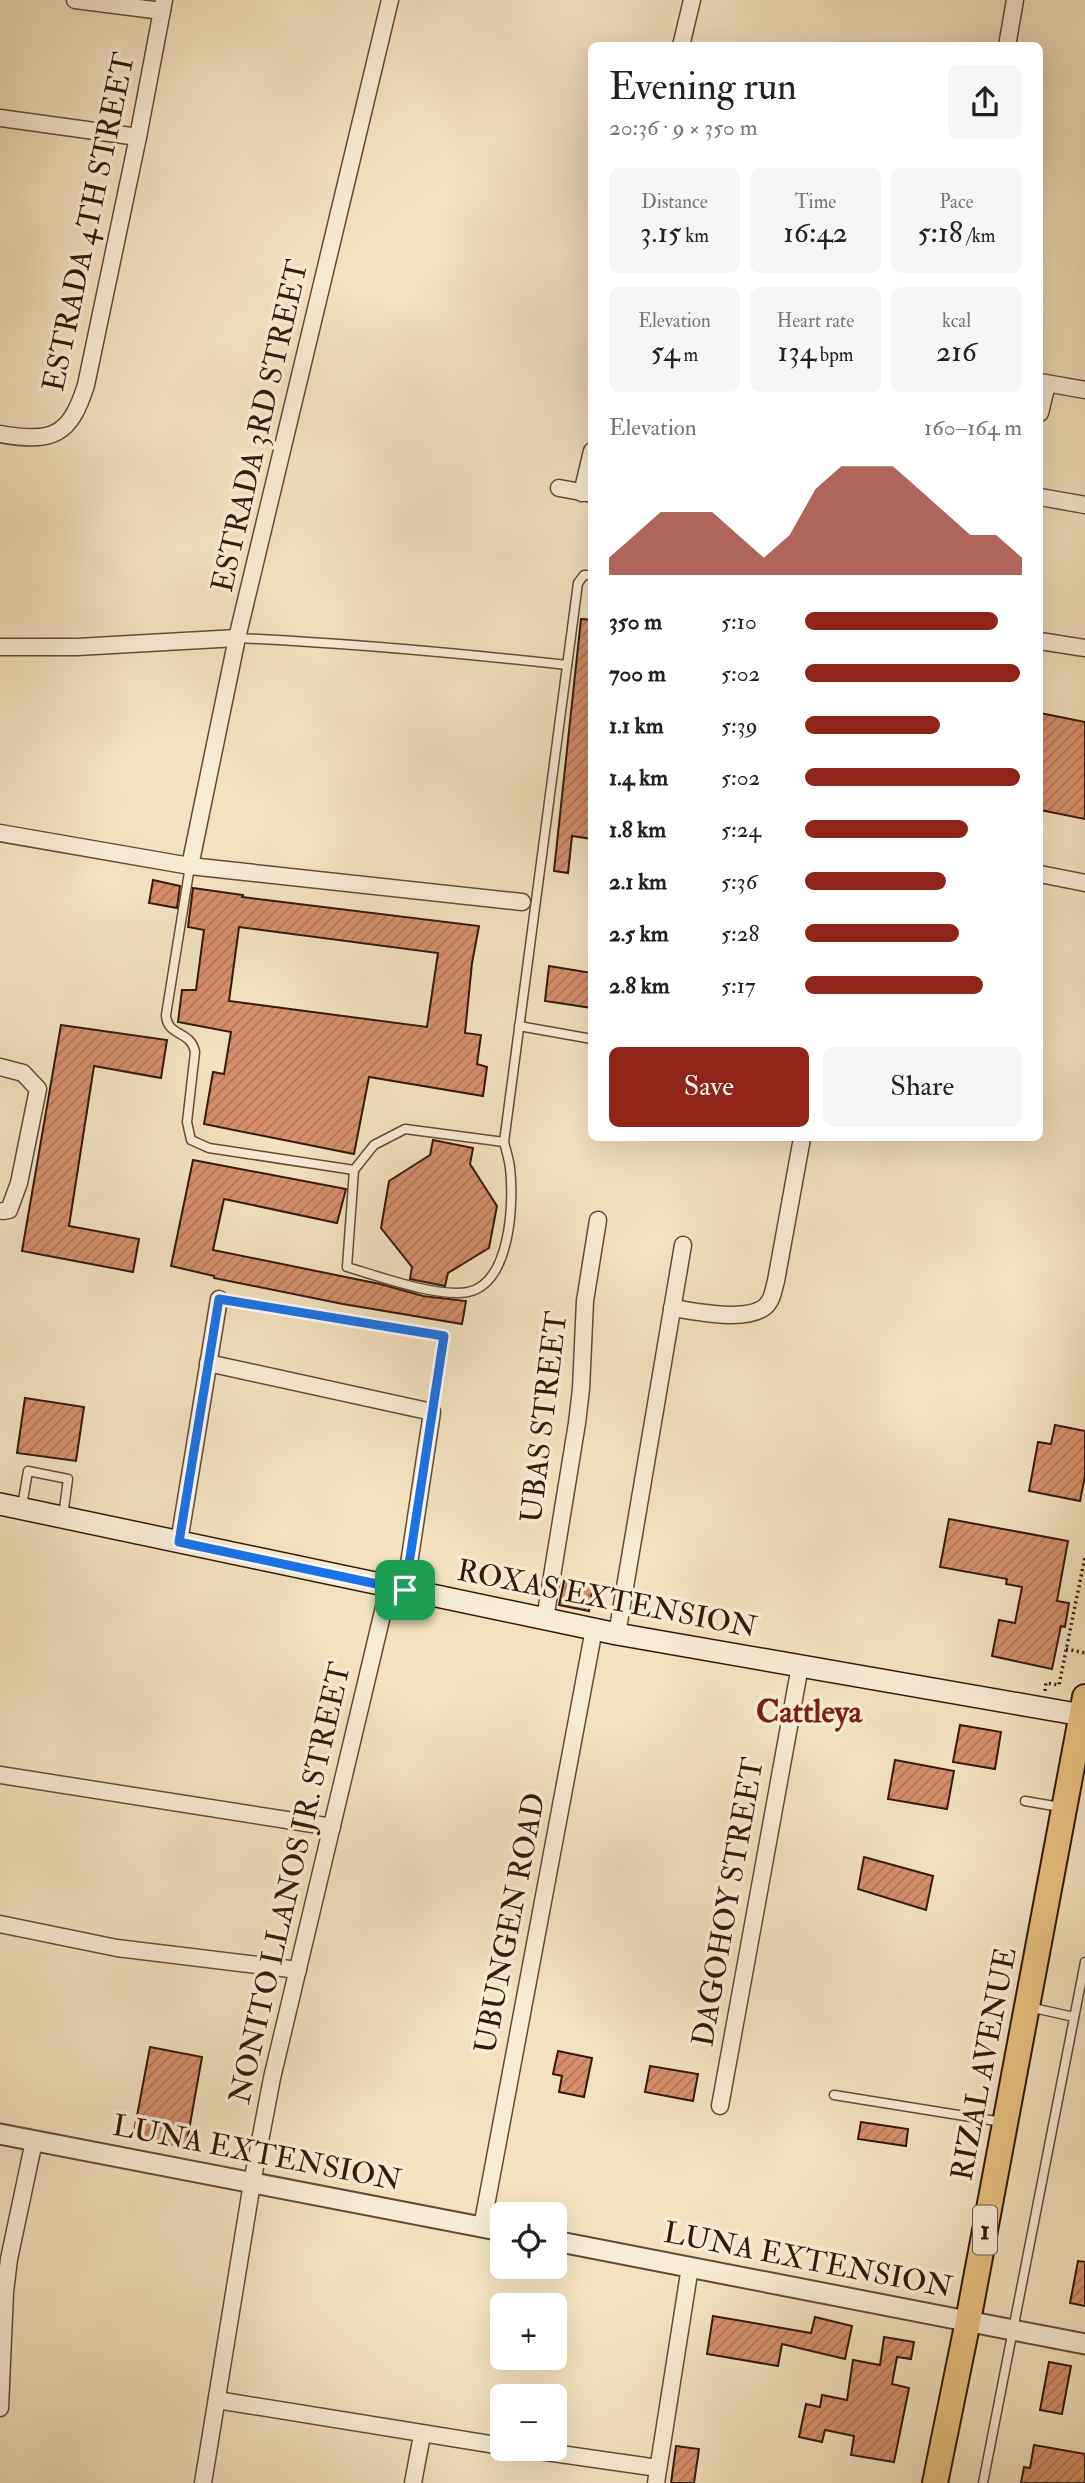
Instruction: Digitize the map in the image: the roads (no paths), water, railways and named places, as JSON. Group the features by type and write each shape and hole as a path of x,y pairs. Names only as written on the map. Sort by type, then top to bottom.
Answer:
{"main road":[{"name":"ROXAS EXTENSION","path":"0,1504 617,1634 1043,1708 1083,1706"},
{"name":"RIZAL AVENUE","path":"934,2483 968,2321 1083,1706"}],"street":[{"path":"75,0 163,5"},
{"name":"ESTRADA 3RD STREET","path":"190,866 237,638 390,0"},
{"path":"682,42 692,0"},
{"path":"1008,42 1015,0"},
{"name":"ESTRADA 4TH STREET","path":"0,434 39,436 55,433 72,421 80,405 138,137 163,5"},
{"path":"0,118 138,137"},
{"path":"1043,383 1085,390"},
{"path":"559,488 587,493"},
{"path":"1043,498 1085,505"},
{"path":"0,647 77,647 237,638"},
{"path":"1043,641 1085,648"},
{"path":"0,833 190,866 528,903"},
{"path":"1043,875 1085,883"},
{"path":"0,1068 23,1073 38,1090 19,1183 9,1210 1,1212"},
{"path":"672,1308 743,1315 759,1312 769,1302 776,1281 801,1141"},
{"name":"UBAS STREET","path":"545,1619 577,1423 588,1274 598,1220"},
{"path":"617,1634 683,1245"},
{"path":"179,1542 219,1299"},
{"name":"NONITO LLANOS JR. STREET","path":"203,2483 272,2078 332,1827 397,1588 432,1412 208,1363"},
{"name":"UBUNGEN ROAD","path":"482,2227 594,1629"},
{"name":"DAGOHOY STREET","path":"720,2106 800,1666"},
{"path":"0,1775 332,1827"},
{"path":"0,1924 128,1949 298,1970"},
{"name":"LUNA EXTENSION","path":"0,2134 490,2229"},
{"path":"0,2409 7,2270 34,2141"},
{"name":"LUNA EXTENSION","path":"567,2243 1085,2344"},
{"path":"567,2458 657,2476 690,2267"},
{"path":"217,2400 490,2444"},
{"path":"412,2483 422,2434"}],"lane":[{"path":"504,1142 405,1129 374,1145 354,1170 347,1267 407,1285 469,1292 491,1279 505,1252 511,1196 510,1167 504,1142 519,1026 528,903 578,583 584,575 588,575"},
{"path":"237,638 386,647 567,666"},
{"path":"190,866 166,1015 172,1030 194,1043 187,1122 191,1140 209,1147 354,1170"},
{"path":"519,1026 588,1038"},
{"path":"219,1299 444,1336"},
{"path":"22,1509 28,1471 68,1479 63,1517"},
{"path":"1025,1801 1064,1808"},
{"path":"983,2483 1085,1962"},
{"path":"1027,2007 1074,2017"},
{"path":"834,2095 1005,2122"}],"district":[{"name":"Cattleya","path":"809,1712"}]}
